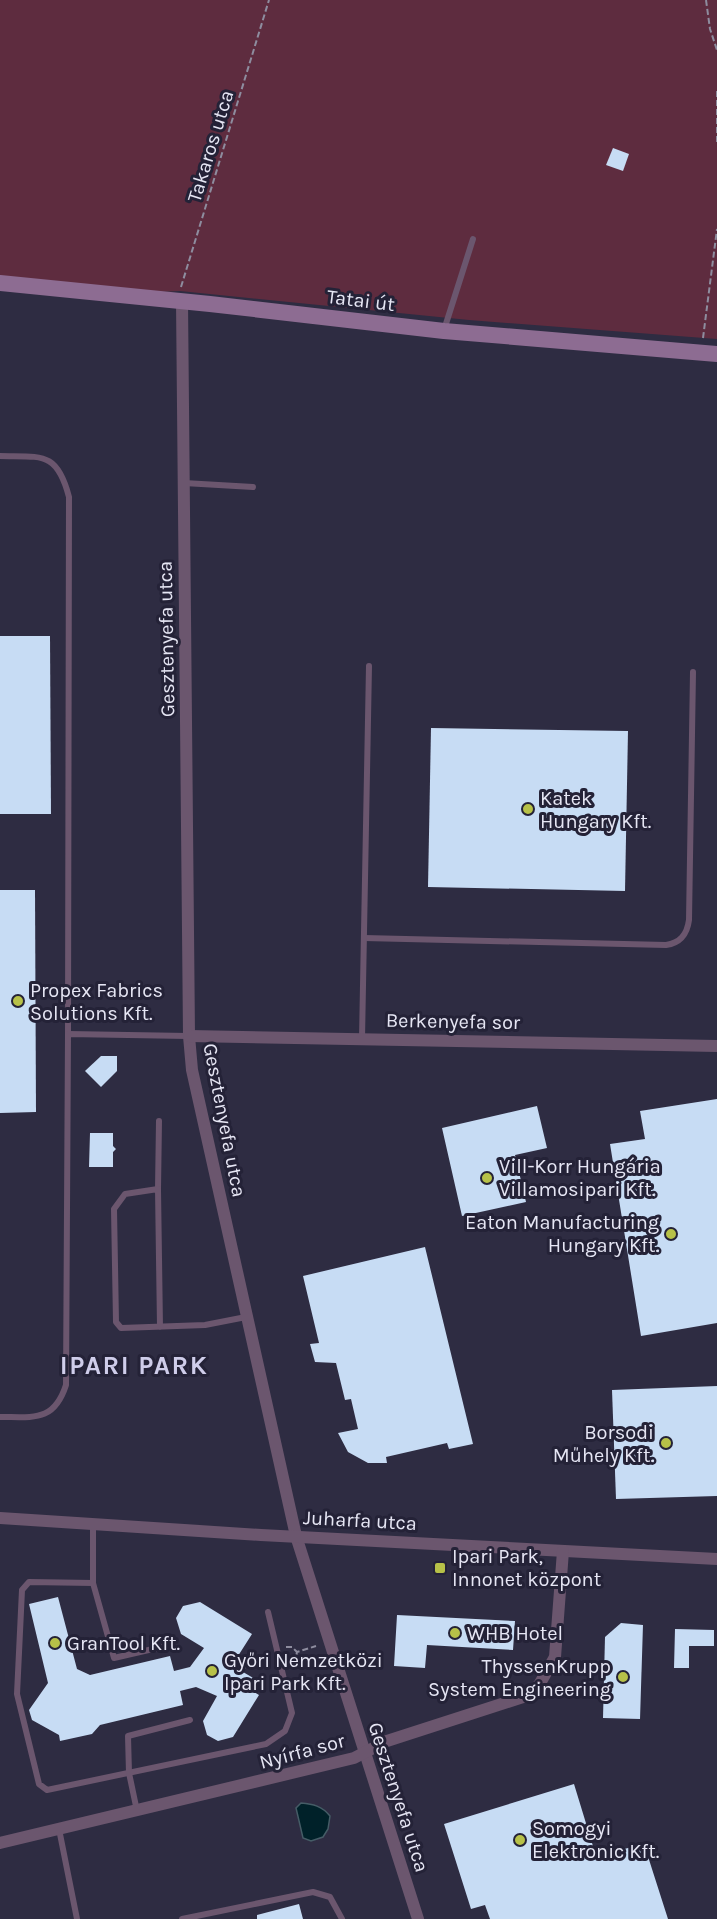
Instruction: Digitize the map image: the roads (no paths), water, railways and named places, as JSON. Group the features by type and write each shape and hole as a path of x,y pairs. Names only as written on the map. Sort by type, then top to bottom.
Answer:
{"street":[{"name":"Tatai út","path":"0,283 444,331 710,354"},
{"name":"Gesztenyefa utca","path":"182,301 189,1036 194,1080 296,1536 418,1919"},
{"name":"Berkenyefa sor","path":"189,1036 717,1046"},
{"name":"Juharfa utca","path":"0,1518 717,1559"},
{"name":"Nyírfa sor","path":"0,1844 354,1758 387,1741 523,1697 538,1685 555,1657 563,1551"}],"lane":[{"path":"444,331 473,239"},
{"path":"0,456 37,457 53,462 63,475 69,497 66,1385 61,1400 44,1415 0,1417"},
{"path":"184,483 253,487"},
{"path":"362,1039 369,666"},
{"path":"364,938 666,945 679,941 688,929 689,920 693,672"},
{"path":"68,1034 189,1036"},
{"path":"159,1121 160,1327"},
{"path":"158,1189 125,1194 114,1209 116,1322 121,1328 127,1329 205,1325 246,1317"},
{"path":"93,1525 93,1583 114,1658 166,1646"},
{"path":"93,1583 29,1582 22,1590 17,1694 39,1784 47,1790 266,1743 285,1731 292,1713 268,1612"},
{"path":"138,1811 129,1773 128,1736 190,1720"},
{"path":"59,1829 76,1919"},
{"path":"182,1919 313,1892 330,1897 342,1919"}],"water":[{"path":"301,1803 317,1806 330,1816 328,1829 323,1837 311,1841 303,1838 296,1808"}],"place":[{"name":"Katek Hungary Kft.","path":"528,809"},
{"name":"Propex Fabrics Solutions Kft.","path":"18,1001"},
{"name":"Vill-Korr Hungária Villamosipari Kft.","path":"487,1178"},
{"name":"Eaton Manufacturing Hungary Kft.","path":"671,1234"},
{"name":"Borsodi Műhely Kft.","path":"666,1443"},
{"name":"Ipari Park, Innonet központ","path":"440,1568"},
{"name":"WHB Hotel","path":"455,1633"},
{"name":"GranTool Kft.","path":"55,1643"},
{"name":"Győri Nemzetközi Ipari Park Kft.","path":"212,1671"},
{"name":"ThyssenKrupp System Engineering","path":"623,1677"},
{"name":"Somogyi Elektronic Kft.","path":"520,1840"}],"district":[{"name":"IPARI PARK","path":"134,1365"}]}
